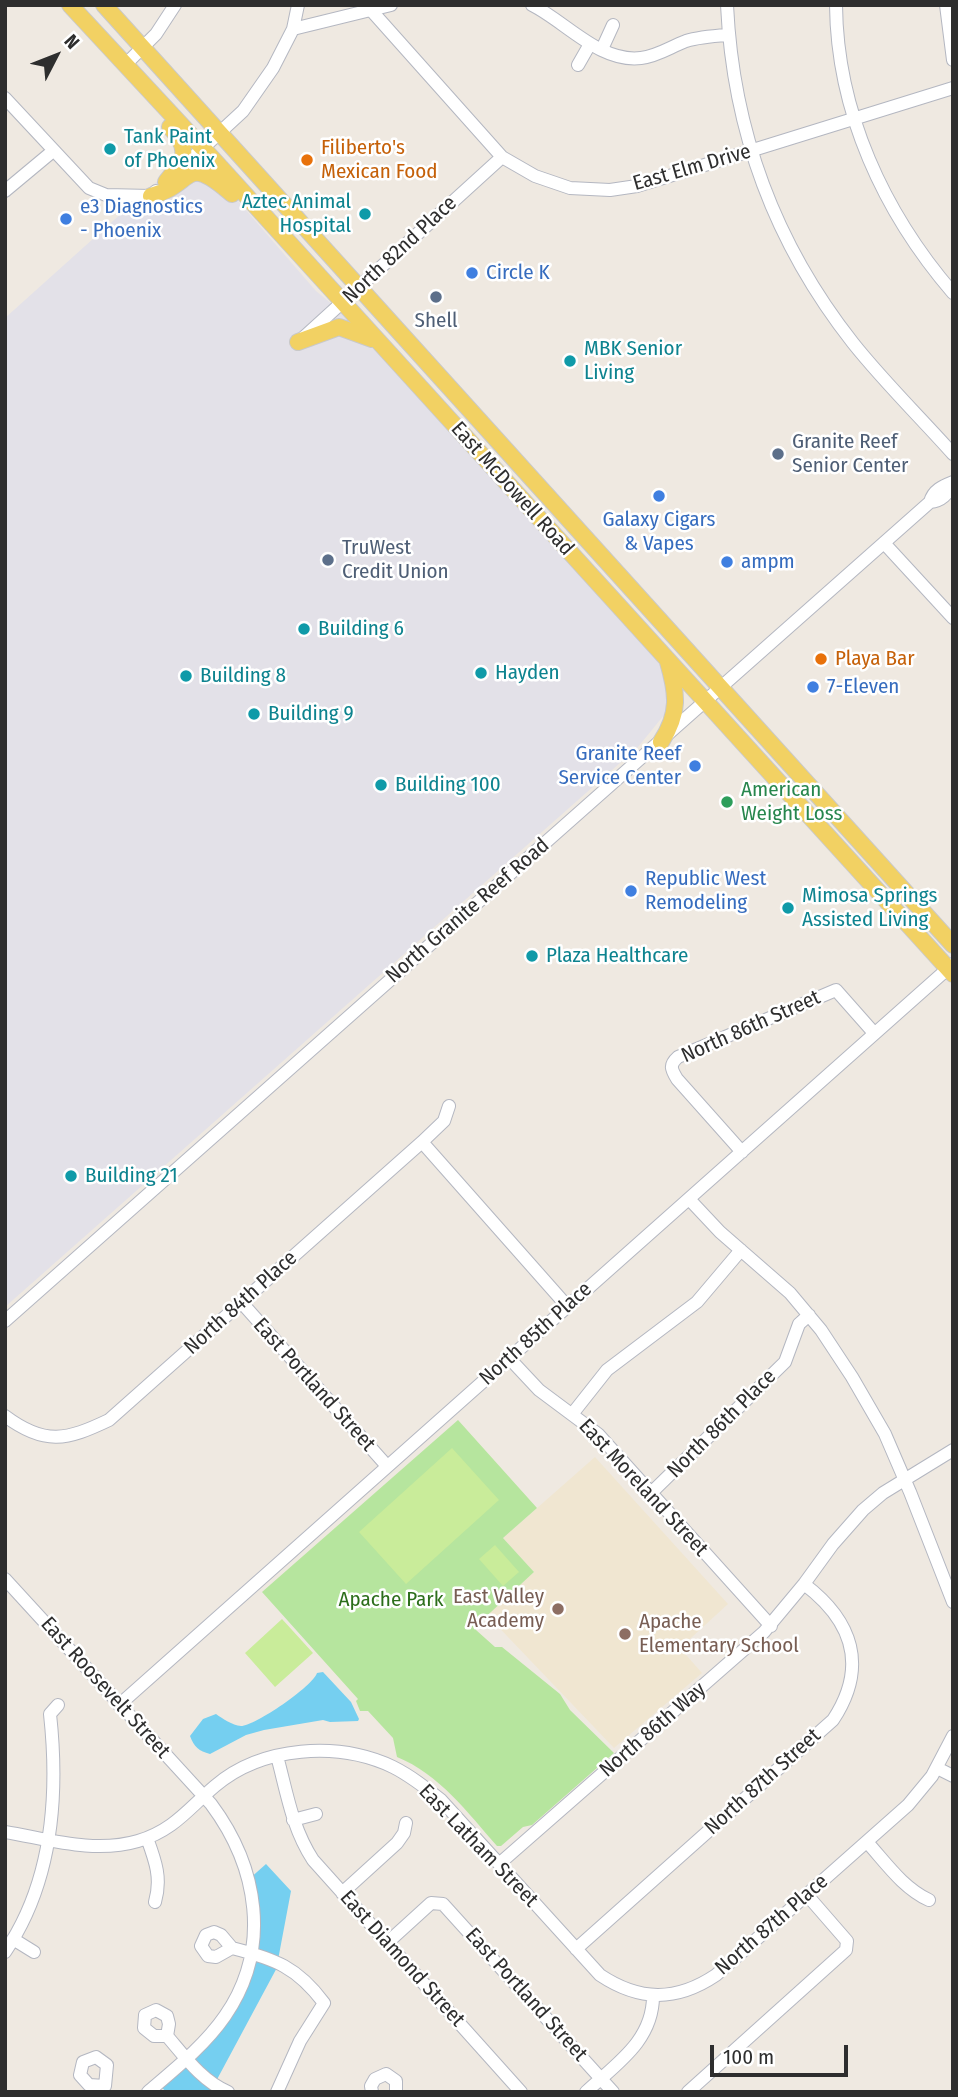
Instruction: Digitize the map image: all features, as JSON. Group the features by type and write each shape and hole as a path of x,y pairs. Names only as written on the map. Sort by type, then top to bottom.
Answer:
{"main road":[{"name":"East McDowell Road","path":"70,5 951,969"},
{"name":"East McDowell Road","path":"104,5 953,945"},
{"path":"148,90 152,106 184,146 182,161 166,182"},
{"path":"151,196 166,192 186,175 204,173 214,178 288,243"},
{"path":"298,342 339,327 378,341"},
{"path":"532,510 547,496"},
{"path":"661,741 671,726 676,696 667,659"},
{"path":"863,875 877,862"}],"street":[{"path":"124,65 166,22 175,5"},
{"path":"5,98 89,188 106,195 151,196 220,134 258,92 293,29 298,5"},
{"path":"293,29 391,5"},
{"path":"532,5 596,47 628,59 656,55 694,39 729,35"},
{"path":"727,5 737,94 751,151 776,218 818,295 854,344 953,454"},
{"path":"836,5 843,71 854,118 871,165 897,218 930,266 953,293"},
{"path":"948,7 953,60"},
{"name":"East Elm Drive","path":"370,9 502,157 535,176 570,188 610,190 637,186 953,88"},
{"path":"578,65 613,25"},
{"path":"5,191 53,150"},
{"name":"North 82nd Place","path":"298,342 502,157"},
{"name":"North Granite Reef Road","path":"5,1321 930,502 938,501 944,496 952,483"},
{"path":"884,543 953,618"},
{"name":"North 85th Place","path":"119,1705 874,1032 951,969"},
{"name":"North 86th Street","path":"742,1152 677,1079 671,1069 672,1062 678,1057 836,990 874,1032"},
{"name":"North 84th Place","path":"5,1416 23,1430 40,1436 73,1435 109,1420 422,1142 444,1121 449,1106"},
{"path":"422,1142 567,1306"},
{"path":"689,1199 720,1232 790,1293 809,1315 852,1377 876,1417 905,1480 949,1580 953,1602"},
{"path":"573,1413 607,1370 697,1302 741,1250"},
{"name":"East Portland Street","path":"242,1303 387,1466"},
{"name":"North 86th Place","path":"651,1493 785,1362 799,1324 809,1315"},
{"name":"East Moreland Street","path":"509,1358 539,1390 598,1434 771,1626"},
{"name":"North 86th Way","path":"499,1864 771,1626 832,1544 863,1510 883,1493 953,1450"},
{"name":"East Roosevelt Street","path":"6,1581 204,1797 228,1828 244,1862 254,1914 252,1953 232,2004 215,2028 148,2092"},
{"name":"North 87th Street","path":"576,1949 833,1720 841,1708 851,1683 851,1645 846,1630 827,1602 804,1584"},
{"path":"5,1952 37,1889 48,1839 55,1783 50,1714 58,1705"},
{"name":"North 87th Place","path":"653,1996 677,1993 706,1982 807,1895 915,1799 937,1768 953,1736"},
{"name":"East Latham Street","path":"5,1832 101,1847 125,1844 147,1838 178,1821 216,1785 237,1772 277,1756 331,1751 391,1766 423,1785 441,1800 600,1975 628,1990 653,1996"},
{"name":"East Diamond Street","path":"277,1756 293,1820 301,1842 313,1860 521,2092"},
{"path":"937,1768 953,1776"},
{"path":"293,1820 316,1814"},
{"path":"342,1893 397,1843 404,1833 406,1823"},
{"path":"147,1838 158,1871 155,1902"},
{"path":"867,1842 906,1885 917,1895 929,1900"},
{"path":"688,2092 846,1950 848,1946 843,1936 807,1895"},
{"name":"East Portland Street","path":"387,1943 431,1903 443,1904 612,2092"},
{"path":"13,1940 34,1952"},
{"path":"232,1948 278,1961 297,1973 324,2003 300,2041 277,2092"},
{"path":"586,2092 641,2039 650,2021 653,1996"},
{"path":"167,2036 216,2087 228,2092"},
{"path":"372,2092 375,2079 386,2074 396,2081 397,2092"}],"shaded area":[{"path":"193,149 316,291 343,313 655,657 667,677 669,709 638,747 5,1307 5,318"},
{"path":"595,1457 728,1604 680,1648 702,1673 614,1748 487,1615 534,1572 503,1538"}],"green space":[{"name":"Apache Park","path":"458,1420 537,1508 503,1538 534,1572 477,1625 476,1630 495,1647 502,1647 560,1694 570,1710 614,1753 532,1825 523,1827 501,1846 497,1846 439,1784 412,1764 397,1757 393,1738 368,1711 360,1711 356,1701 358,1699 262,1592"},
{"path":"452,1448 499,1500 406,1584 359,1532"},
{"path":"495,1545 519,1572 503,1586 479,1559"},
{"path":"282,1619 313,1653 275,1687 245,1653"}],"water":[{"path":"323,1672 351,1702 358,1721 323,1720 264,1730 246,1735 210,1754 193,1743 190,1736 203,1719 216,1714 234,1724 248,1724 283,1704 305,1687 317,1673"},
{"path":"266,1864 291,1891 278,1960 280,1962 214,2085 221,2092 166,2092 158,2083 215,2028 252,1953 248,1880"}],"place":[{"name":"Tank Paint of Phoenix","path":"110,149"},
{"name":"Filiberto's Mexican Food","path":"307,160"},
{"name":"Aztec Animal Hospital","path":"365,214"},
{"name":"e3 Diagnostics - Phoenix","path":"66,219"},
{"name":"Circle K","path":"472,273"},
{"name":"Shell","path":"436,297"},
{"name":"MBK Senior Living","path":"570,361"},
{"name":"Granite Reef Senior Center","path":"778,454"},
{"name":"Galaxy Cigars & Vapes","path":"659,496"},
{"name":"TruWest Credit Union","path":"328,560"},
{"name":"ampm","path":"727,562"},
{"name":"Building 6","path":"304,629"},
{"name":"Playa Bar","path":"821,659"},
{"name":"Hayden","path":"481,673"},
{"name":"Building 8","path":"186,676"},
{"name":"7-Eleven","path":"813,687"},
{"name":"Building 9","path":"254,714"},
{"name":"Granite Reef Service Center","path":"695,766"},
{"name":"Building 100","path":"381,785"},
{"name":"American Weight Loss","path":"727,802"},
{"name":"Republic West Remodeling","path":"631,891"},
{"name":"Mimosa Springs Assisted Living","path":"788,908"},
{"name":"Plaza Healthcare","path":"532,956"},
{"name":"Building 21","path":"71,1176"},
{"name":"East Valley Academy","path":"558,1609"},
{"name":"Apache Elementary School","path":"625,1634"}]}
